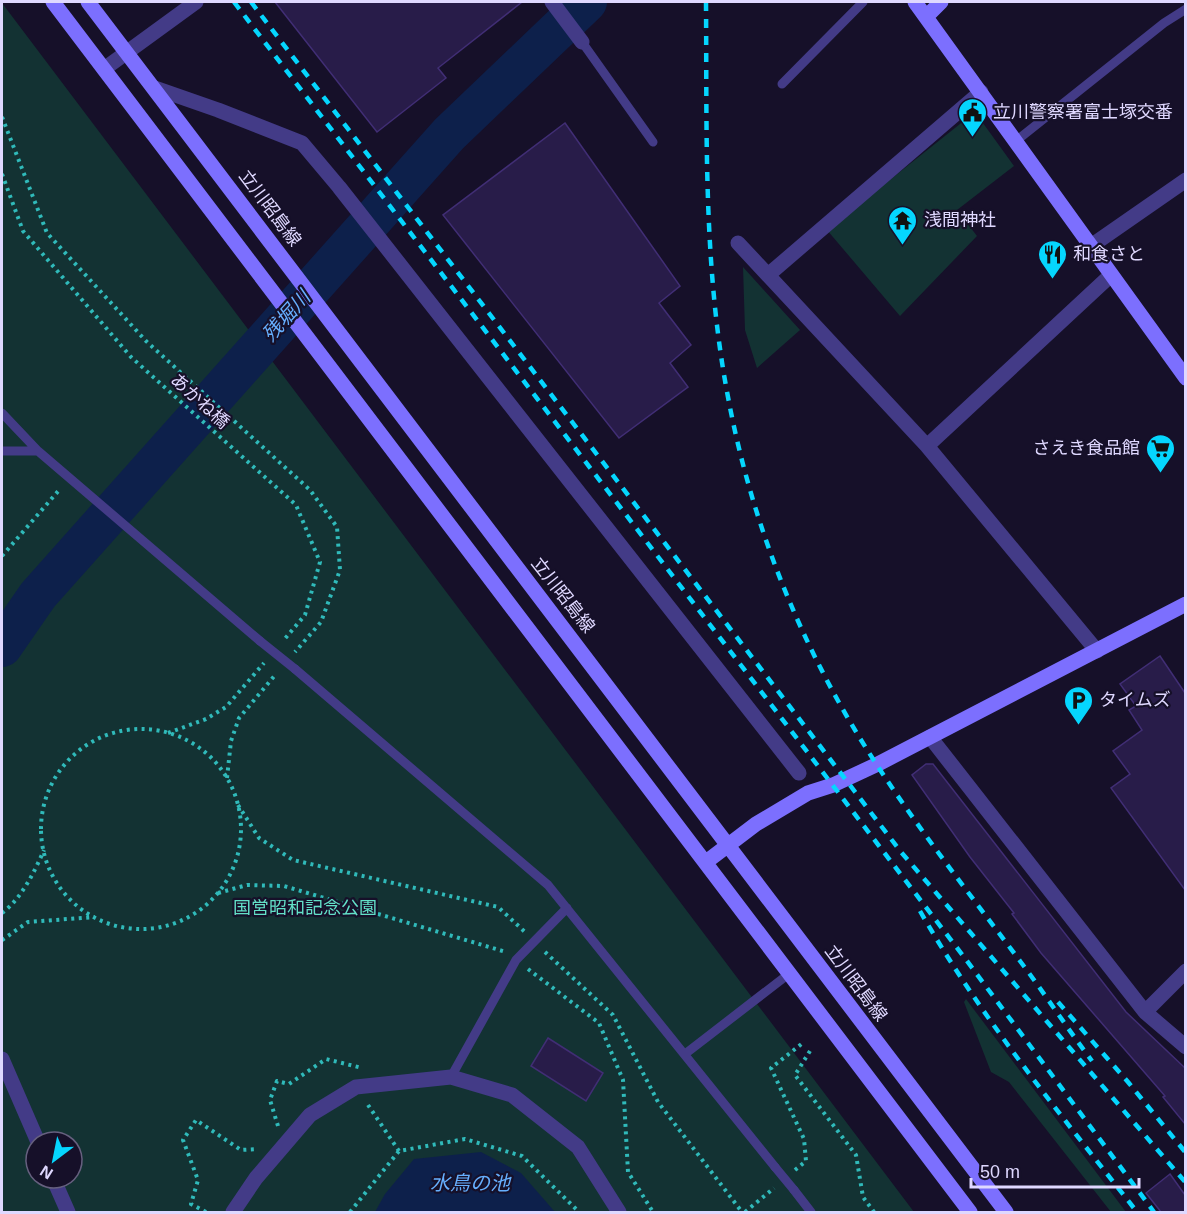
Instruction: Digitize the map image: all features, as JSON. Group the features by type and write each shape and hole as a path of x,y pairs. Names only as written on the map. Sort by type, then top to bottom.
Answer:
{"main road":[{"path":"53,2 970,1212"},
{"name":"立川昭島線","path":"88,2 1006,1212"},
{"path":"915,2 1185,378"},
{"path":"926,17 941,2"},
{"path":"705,862 756,824 808,793 845,780 1185,604"}],"street":[{"path":"104,69 196,2"},
{"path":"552,2 582,42"},
{"path":"155,88 302,143 799,773"},
{"path":"768,275 981,92"},
{"path":"1091,246 1185,180"},
{"path":"738,243 927,446 1096,651"},
{"path":"927,446 1111,275"},
{"path":"930,737 1145,1012 1185,1047"},
{"path":"1145,1012 1185,971"},
{"path":"2,1059 33,1130"},
{"path":"233,1212 256,1178 310,1115 356,1087 451,1077 512,1095 578,1147 619,1212"},
{"path":"58,1190 68,1212"}],"lane":[{"path":"782,84 863,2"},
{"path":"1016,141 1164,23 1185,9"},
{"path":"582,42 653,142"},
{"path":"2,413 38,451 548,885 811,1212"},
{"path":"2,452 38,451"},
{"path":"451,1077 516,960 567,908"},
{"path":"685,1054 790,973"}],"path":[{"name":"あかね橋","path":"2,117 47,233 157,352 310,490 337,527 340,570 321,622 291,657"},
{"name":"あかね橋","path":"2,174 23,231 131,357 296,505 320,562 305,615 277,649"},
{"path":"2,556 70,478"},
{"path":"168,733 206,719 226,707 270,657"},
{"path":"227,778 231,741 238,718 283,665"},
{"path":"134,729 151,729 168,733 191,742 211,758 227,778 238,805 241,824 240,842 232,869 218,893 188,917 152,928 113,925 77,906 62,890 51,871 41,833 45,799 52,783 72,756 85,746 117,732 134,729"},
{"path":"2,913 12,905 37,867 44,850"},
{"path":"2,940 28,922 95,917"},
{"path":"788,1176 806,1161 804,1139 771,1068 804,1042"},
{"path":"810,1051 795,1075 856,1155 863,1197 874,1212"},
{"path":"206,1212 191,1204 198,1180 183,1140 196,1119 241,1150 284,1146 270,1100 277,1081 289,1084 326,1059 358,1066 384,1084"},
{"path":"356,1087 399,1152"},
{"path":"350,1212 399,1152 465,1139 522,1156 579,1212"},
{"path":"745,1212 780,1183"}],"green space":[{"name":"国営昭和記念公園","path":"2,3 914,1212 2,1212"},
{"path":"975,112 1014,166 957,210 977,236 900,316 827,230"},
{"path":"743,267 800,330 757,368 745,330"},
{"path":"966,999 1126,1212 1111,1212 1009,1082 991,1072 964,1002"}],"water":[{"name":"水鳥の池","path":"481,1152 521,1173 555,1212 375,1212 385,1194 414,1159"}],"building":[{"path":"275,2 522,2 438,68 446,78 377,132"},
{"path":"565,123 680,286 659,303 691,345 670,363 688,387 619,438 443,215"},
{"path":"1160,656 1185,693 1185,890 1111,788 1130,774 1113,751 1142,730 1129,710 1136,706 1120,684"},
{"path":"926,764 933,764 1126,1012 1185,1068 1185,1124 1163,1097 1165,1096 1041,953 1012,914 1014,913 970,857 912,775"},
{"path":"548,1038 603,1073 586,1101 531,1066"},
{"path":"1170,1174 1185,1195 1185,1212 1161,1212 1146,1193"}],"waterway":[{"name":"残堀川","path":"2,647 38,595 449,134 587,2"}],"railway":[{"path":"234,2 964,957 1154,1212"},
{"path":"251,2 901,852 1186,1183"},
{"path":"706,2 708,200 714,299 720,348 736,435 768,547 813,654 873,759 920,828 1092,1061"},
{"path":"920,911 995,1028 1137,1212"},
{"path":"1058,1002 1186,1153"}],"place":[{"name":"立川警察署富士塚交番","path":"972,138"},
{"name":"浅間神社","path":"903,246"},
{"name":"和食さと","path":"1052,280"},
{"name":"さえき食品館","path":"1161,474"},
{"name":"タイムズ","path":"1078,726"}]}
